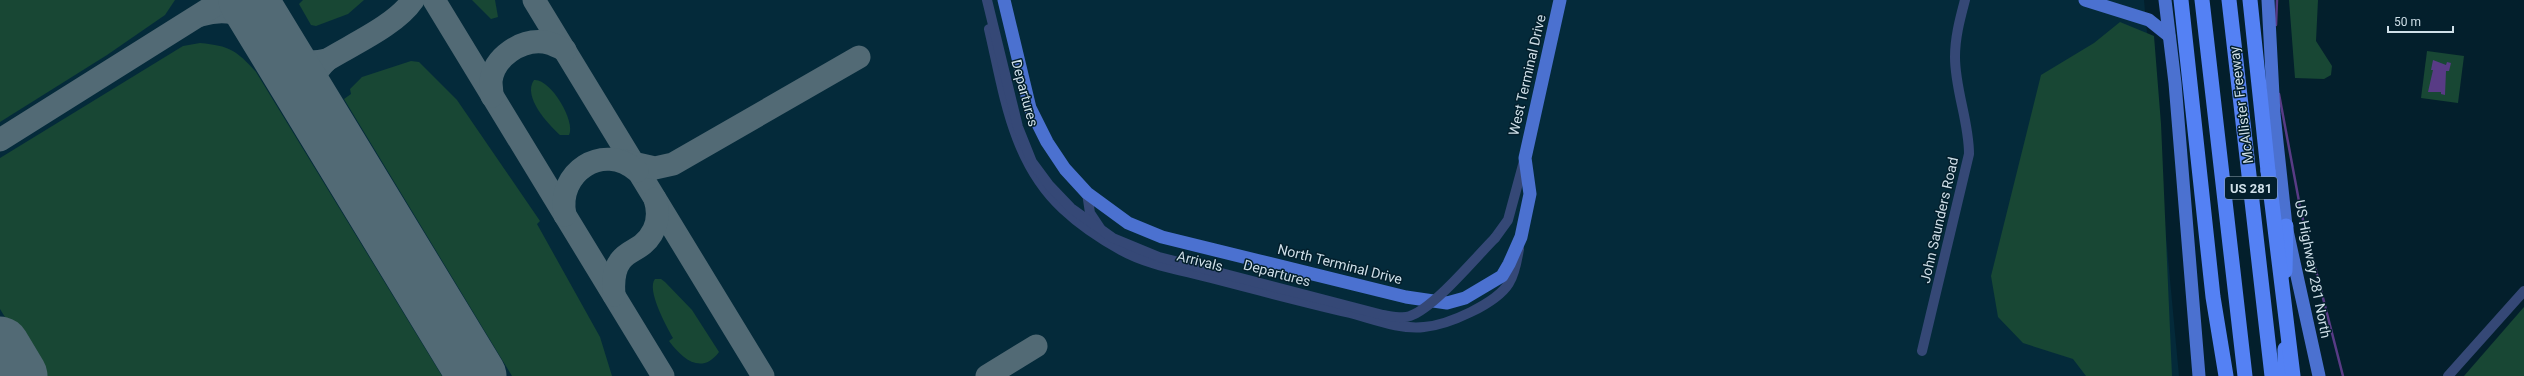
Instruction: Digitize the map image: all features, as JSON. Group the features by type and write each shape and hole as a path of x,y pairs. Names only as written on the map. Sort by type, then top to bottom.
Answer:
{"highway":[{"path":"2181,0 2217,322 2226,376"},
{"name":"McAllister Freeway","path":"2202,0 2244,376"},
{"name":"McAllister Freeway","path":"2229,0 2272,376"},
{"path":"2250,0 2293,376"},
{"path":"2285,376 2286,226"}],"main road":[{"name":"North Terminal Drive","path":"1004,0 1032,116 1065,169 1087,193 1128,223 1162,237 1406,297 1447,303 1465,298 1502,276 1521,237 1530,194 1525,158"},
{"name":"West Terminal Drive","path":"1525,158 1560,0"},
{"path":"2085,0 2149,20 2169,36"},
{"path":"2165,0 2199,376"},
{"name":"US Highway 281 North","path":"2268,0 2274,114 2286,226 2319,376"}],"street":[{"name":"Arrivals","path":"982,0 1016,139 1027,164 1043,188 1062,208 1086,228 1122,251 1165,266 1328,308 1402,326 1424,328 1461,316 1493,300 1509,284 1517,262 1521,237"},
{"name":"Departures","path":"987,0 1018,127 1032,162 1049,185 1071,208 1113,238 1159,257 1383,315 1410,317 1438,295 1494,238 1508,220 1525,158"},
{"name":"John Saunders Road","path":"1922,351 1969,154 1969,136 1958,87 1955,57 1958,25 1965,0"},
{"path":"1087,193 1090,213 1101,230 1122,251"},
{"path":"2448,376 2524,291"}],"shaded area":[{"path":"0,0 2144,0 2179,376 0,376"},
{"path":"2433,60 2446,65 2447,62 2451,63 2449,71 2446,71 2445,95 2441,94 2441,92 2428,92 2433,70 2431,70"}],"green space":[{"path":"0,0 175,0 165,15 107,55 0,122"},
{"path":"303,0 364,0 348,14 316,26 311,25 299,4"},
{"path":"472,0 495,0 498,17 491,19"},
{"path":"2289,0 2318,0 2316,41 2332,66 2331,75 2324,79 2295,78"},
{"path":"2120,22 2154,36 2161,124 2172,376 2086,376 2073,359 2023,343 1998,317 1991,276 2041,75 2094,43"},
{"path":"200,43 232,50 256,72 442,376 41,376 0,309 0,158 183,46"},
{"path":"2427,51 2464,56 2458,103 2421,98"},
{"path":"411,61 419,62 457,100 540,221 537,224 600,337 612,376 512,376 344,99 351,94 350,89 362,77"},
{"path":"534,80 540,81 547,86 560,102 569,120 569,135 560,135 538,110 531,94 531,87"},
{"path":"655,279 661,279 665,282 692,310 719,352 712,359 705,363 699,364 692,362 680,353 669,341 673,338 655,300 653,284"},
{"path":"2524,307 2524,376 2464,376"}],"waterway":[{"path":"2276,25 2277,0"},
{"path":"2279,94 2301,212 2343,376"}],"taxiway":[{"path":"0,140 223,0"},
{"path":"263,0 264,18 268,33"},
{"path":"311,103 313,79 322,65 327,60 385,26 396,18 413,0"},
{"path":"434,0 663,376"},
{"path":"534,0 763,376"},
{"path":"201,15 220,12 238,14 254,21 268,33"},
{"path":"492,96 491,81 493,72 497,64 510,51 526,43 535,42 550,43 565,50"},
{"path":"277,47 288,56 300,61 312,62 327,60"},
{"path":"624,161 655,168 673,164 859,57"},
{"path":"565,215 564,200 568,186 575,175 585,166 597,161 610,159 624,163 637,171"},
{"path":"614,295 614,277 618,264 626,255 643,244 654,229 657,217 655,199"},
{"path":"987,376 1036,346"}],"runway":[{"path":"248,0 477,376"},
{"path":"0,346 18,376"}]}
